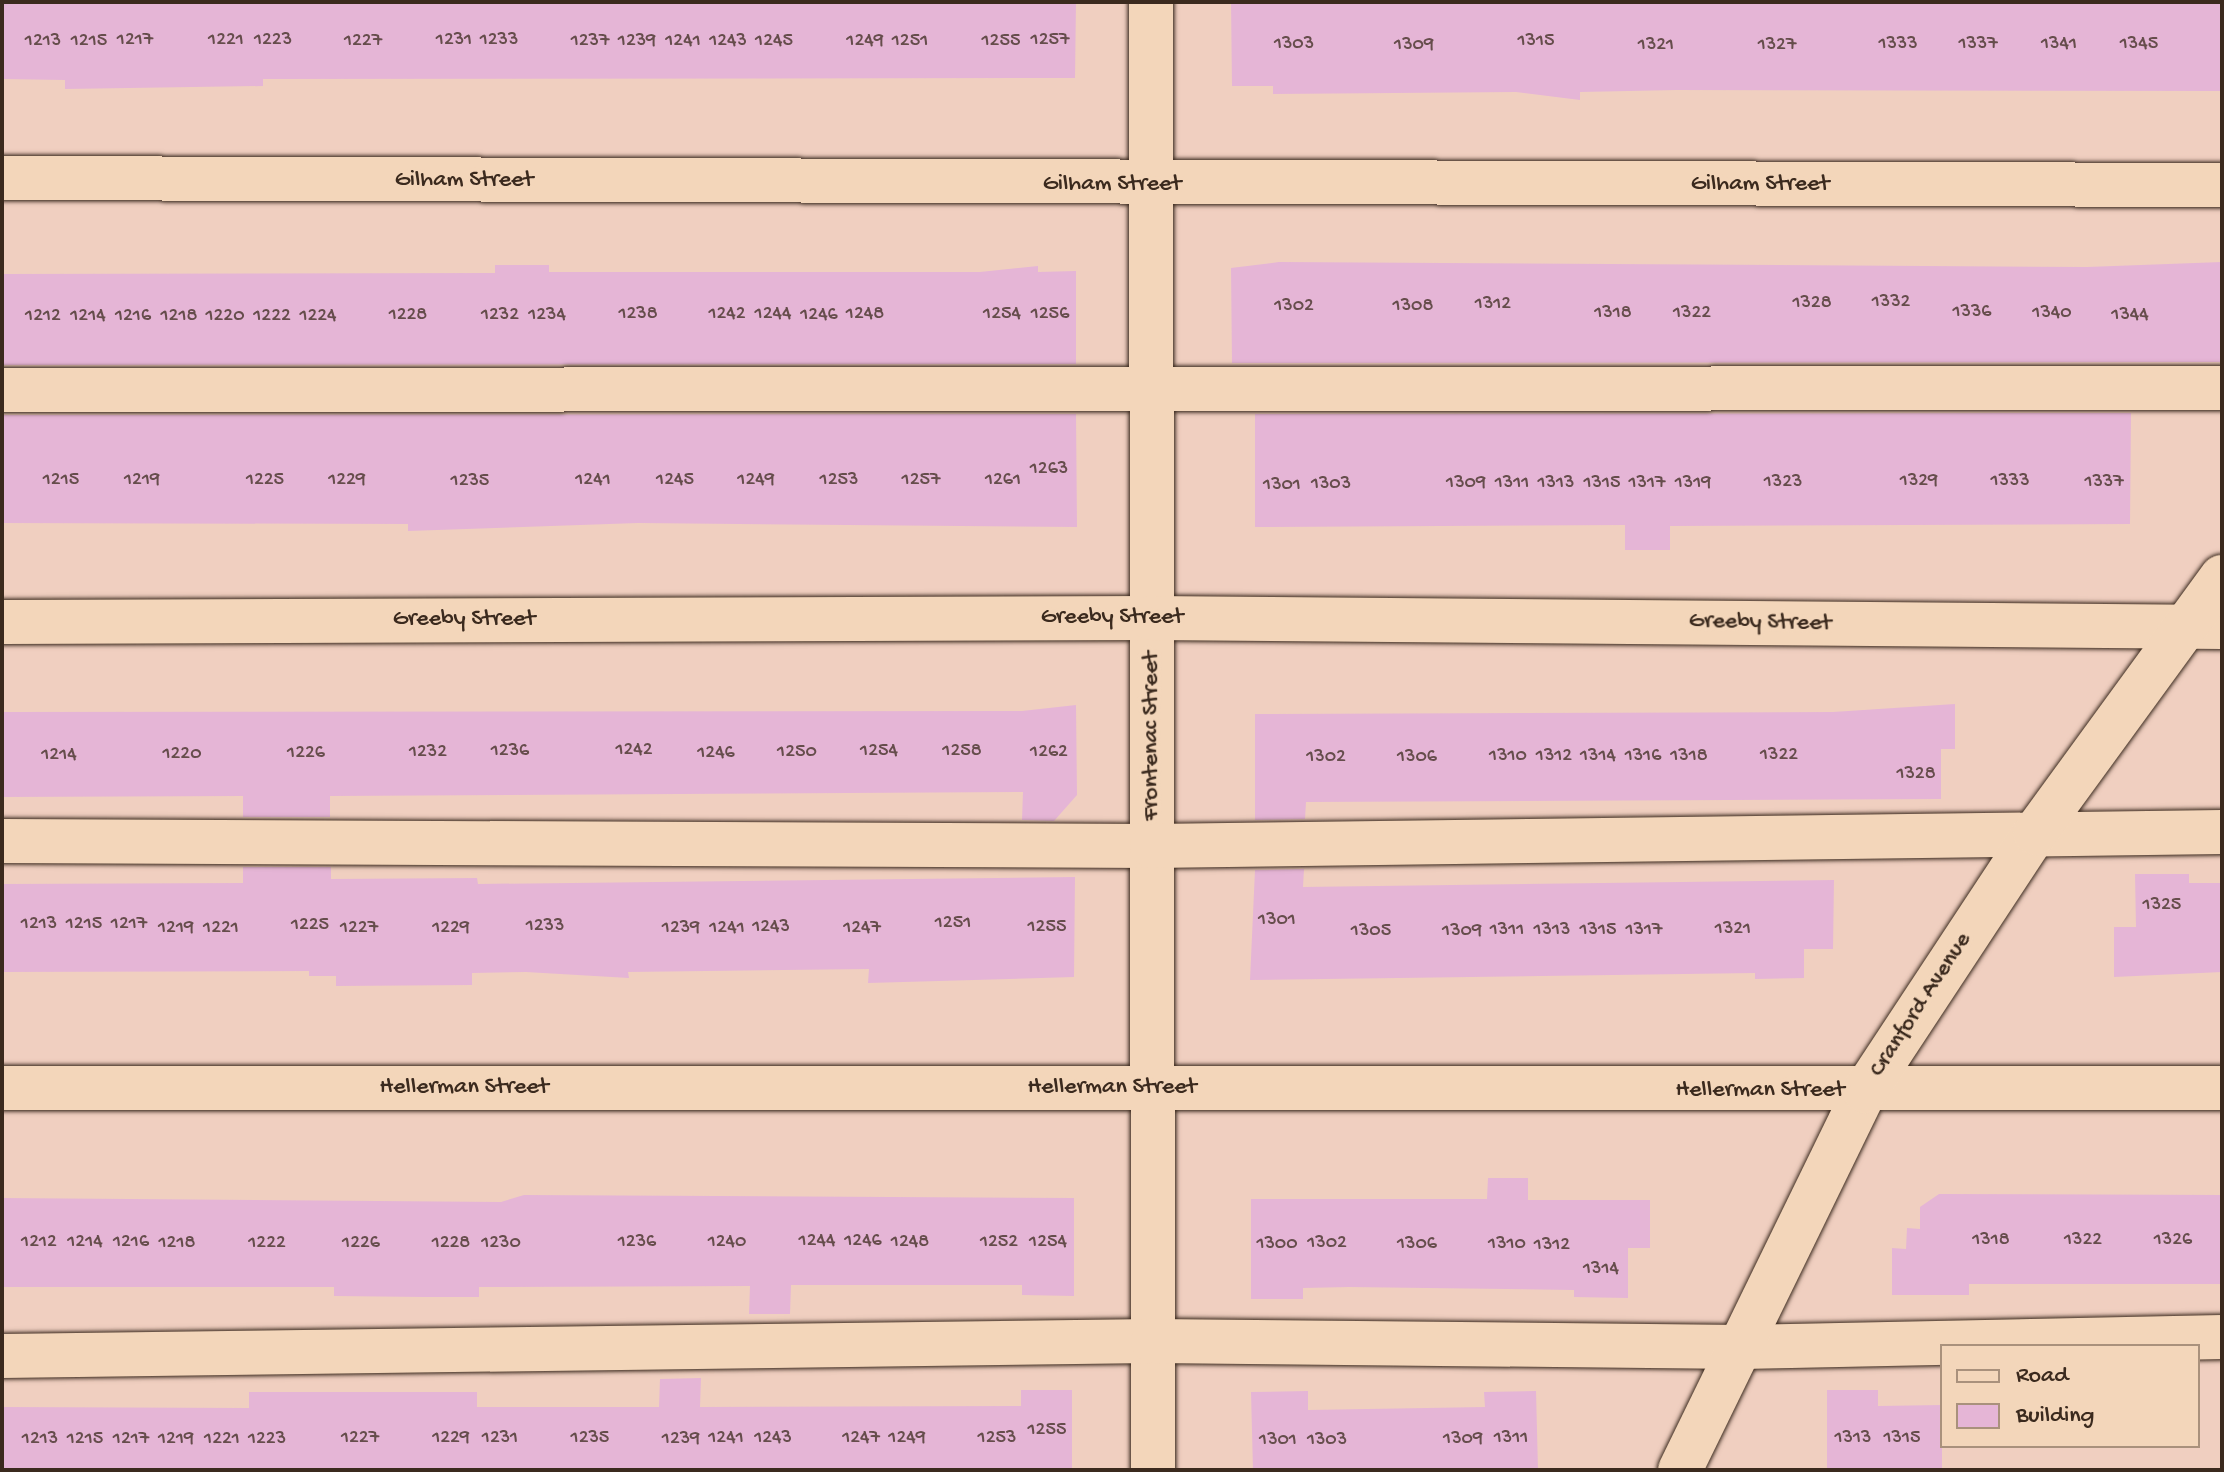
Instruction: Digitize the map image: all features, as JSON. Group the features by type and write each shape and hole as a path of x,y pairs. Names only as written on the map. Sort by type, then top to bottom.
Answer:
{"street":[{"name":"Frontenac Street","path":"1151,2 1153,1470"},
{"name":"Gilham Street","path":"2,178 1151,185 2222,185"},
{"path":"2,390 1151,385 2222,388"},
{"name":"Cranford Avenue","path":"1680,1470 1865,1091 2035,833 2203,627 2222,577"},
{"name":"Greeby Street","path":"2,622 1151,618 2203,627"},
{"path":"2,841 1152,846 2222,832"},
{"name":"Hellerman Street","path":"2,1088 1152,1087 1865,1091 2222,1088"},
{"path":"2,1356 1153,1341 1742,1347 2222,1337"}],"building":[{"path":"2,2 1076,2 1075,78 263,79 263,86 65,89 65,80 2,79"},
{"path":"1231,2 2222,2 2222,91 1676,90 1580,92 1580,100 1516,92 1273,94 1273,86 1232,86"},
{"path":"1279,262 2087,267 2222,262 2222,362 1232,363 1231,268"},
{"path":"495,265 549,265 549,272 980,272 1038,266 1038,272 1076,271 1076,364 2,365 2,274 495,273"},
{"path":"2131,413 2130,524 1670,526 1670,550 1625,550 1625,525 1255,527 1255,414"},
{"path":"1076,414 1077,527 638,523 408,531 408,524 2,523 2,415"},
{"path":"1955,704 1955,749 1941,749 1941,799 1306,802 1305,819 1255,820 1255,714 1833,712"},
{"path":"1076,705 1077,795 1054,821 1022,820 1023,792 330,796 330,817 243,817 243,796 2,797 2,712 1022,711"},
{"path":"243,867 331,867 331,879 477,878 478,884 1075,877 1074,977 868,983 869,969 628,972 629,978 526,972 472,973 472,985 336,986 336,976 309,976 309,971 2,972 2,884 243,883"},
{"path":"1304,869 1303,887 1834,880 1833,949 1804,949 1804,978 1755,979 1755,973 1250,980 1255,870"},
{"path":"2135,874 2189,874 2189,883 2222,883 2222,972 2114,977 2114,927 2136,927"},
{"path":"1488,1178 1528,1178 1528,1200 1650,1200 1650,1248 1628,1248 1628,1298 1574,1297 1574,1290 1349,1287 1303,1288 1303,1299 1251,1299 1251,1199 1487,1199"},
{"path":"1939,1194 2222,1195 2222,1284 1969,1284 1969,1295 1892,1295 1892,1248 1906,1249 1907,1228 1920,1229 1920,1207"},
{"path":"524,1195 1074,1198 1074,1296 1022,1295 1022,1285 791,1285 790,1314 749,1314 750,1286 479,1287 479,1297 334,1296 334,1287 2,1287 2,1198 501,1202"},
{"path":"701,1378 700,1407 1021,1406 1021,1390 1072,1390 1072,1470 2,1470 2,1407 249,1408 249,1392 477,1392 477,1407 659,1407 660,1379"},
{"path":"1827,1390 1878,1390 1878,1406 1940,1405 1942,1470 1827,1470"},
{"path":"1308,1391 1308,1410 1485,1407 1484,1392 1536,1391 1538,1470 1253,1470 1251,1392"}]}
